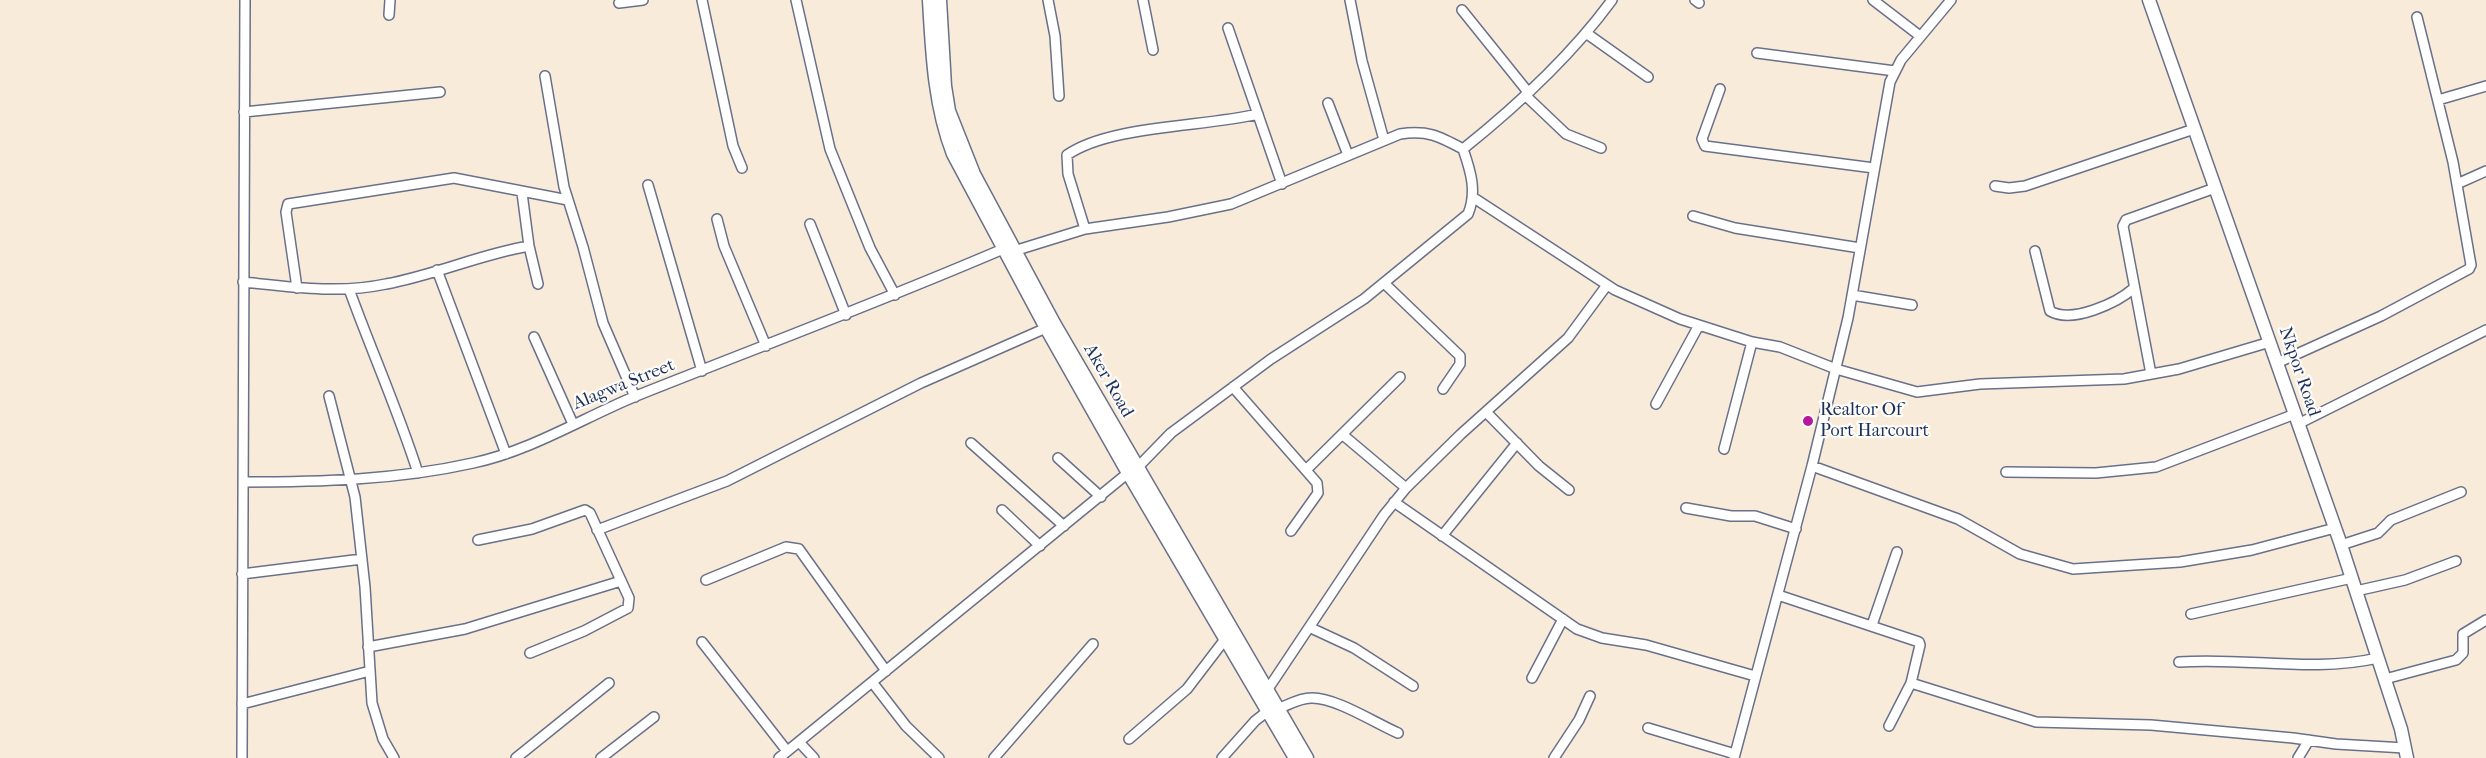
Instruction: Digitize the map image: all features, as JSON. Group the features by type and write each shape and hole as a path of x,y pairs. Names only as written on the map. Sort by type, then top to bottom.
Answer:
{"street":[{"path":"242,758 244,0"},
{"path":"389,15 390,0"},
{"path":"619,3 643,0"},
{"path":"702,0 733,146 742,168"},
{"path":"796,0 830,149 865,237 895,295"},
{"name":"Aker Road","path":"929,0 936,87 945,134 1226,638 1303,757"},
{"name":"Aker Road","path":"940,0 945,86 955,131 1009,250 1046,328 1268,689 1274,709"},
{"path":"1048,0 1055,36 1059,96"},
{"path":"1143,0 1153,50"},
{"path":"1350,0 1362,62 1384,140"},
{"path":"778,758 1101,497 1171,433 1271,359 1364,299 1468,214 1474,198 1463,149 1526,94 1586,33 1612,0"},
{"path":"1873,0 1920,36"},
{"path":"1648,728 1735,756 1796,530 1836,369 1852,295 1890,82 1901,60 1951,0"},
{"name":"Nkpor Road","path":"2149,0 2341,545 2385,679 2406,753"},
{"path":"1462,10 1526,94 1566,134 1602,148"},
{"path":"2277,363 2381,316 2469,269 2471,255 2457,184 2417,17"},
{"path":"1227,28 1282,184"},
{"path":"1586,33 1648,77"},
{"path":"1757,53 1895,71"},
{"path":"545,76 555,140 568,200 603,323 635,397"},
{"path":"2438,100 2486,86"},
{"path":"1720,89 1702,139 1705,146 1874,168"},
{"path":"244,112 440,92"},
{"path":"1329,102 1348,155"},
{"path":"1085,229 1068,174 1067,155 1081,145 1146,131 1220,123 1258,114"},
{"path":"1995,186 2009,188 2025,186 2194,129"},
{"name":"Alagwa Street","path":"243,482 350,480 418,473 474,463 506,454 635,397 1009,250 1085,229 1168,217 1231,204 1400,134 1422,131 1441,137 1463,149"},
{"path":"2457,184 2486,171"},
{"path":"297,288 286,212 288,204 454,178 522,193 568,200"},
{"path":"648,185 702,371"},
{"path":"2151,374 2124,238 2126,220 2215,188"},
{"path":"522,193 529,246 538,284"},
{"path":"1474,198 1607,285 1700,326 1752,342 1780,347 1836,369 1917,392 1980,384 2092,381 2151,374 2179,369 2270,342"},
{"path":"1693,216 1759,232 1860,248"},
{"path":"717,219 724,246 766,346"},
{"path":"810,224 846,315"},
{"path":"243,282 297,288 349,289 386,285 507,249 529,246"},
{"path":"2035,251 2050,310 2057,315 2071,315 2104,307 2125,296 2134,288"},
{"path":"437,270 506,454"},
{"path":"1384,283 1460,356 1460,364 1443,389"},
{"path":"1268,689 1394,502 1486,412 1568,338 1607,285"},
{"path":"349,289 380,374 402,424 418,473"},
{"path":"1852,295 1912,305"},
{"path":"1656,404 1700,326"},
{"path":"597,530 727,482 921,382 1046,328"},
{"path":"2006,472 2096,472 2156,467 2297,419 2486,330"},
{"path":"534,337 573,424"},
{"path":"1724,449 1752,342"},
{"path":"1306,470 1400,377"},
{"path":"1233,387 1317,483 1319,489 1292,531"},
{"path":"329,396 355,497 362,559 372,703 383,739 394,758"},
{"path":"1486,412 1539,466 1569,490"},
{"path":"1343,435 1406,488"},
{"path":"971,443 1064,526"},
{"path":"1442,536 1517,443"},
{"path":"1058,458 1101,497"},
{"path":"1812,465 1958,519 2020,554 2073,569 2119,568 2180,562 2252,550 2335,528"},
{"path":"2341,545 2378,533 2391,520 2461,492"},
{"path":"1394,502 1577,629 1602,638 1646,645 1755,676"},
{"path":"1686,508 1731,516 1755,516 1796,530"},
{"path":"478,540 532,530 585,510 590,513 629,598 628,608 584,631 530,653"},
{"path":"1002,510 1040,546"},
{"path":"706,580 786,547 799,549 886,671"},
{"path":"1872,625 1897,552"},
{"path":"243,574 362,559"},
{"path":"2356,591 2405,580 2456,561"},
{"path":"2191,614 2352,578"},
{"path":"368,647 465,629 621,581"},
{"path":"1778,596 1914,639 1920,644 1911,683 1889,726"},
{"path":"1532,678 1563,619"},
{"path":"2385,679 2456,660 2463,653 2463,634 2486,620"},
{"path":"1311,628 1354,648 1413,686"},
{"path":"1129,740 1187,689 1226,638"},
{"path":"702,642 788,751"},
{"path":"994,758 1029,722 1093,644"},
{"path":"2179,662 2215,659 2316,666 2348,664 2378,658"},
{"path":"242,704 370,671"},
{"path":"872,682 906,726 939,758"},
{"path":"516,758 609,683"},
{"path":"1911,683 2036,722 2109,722 2309,740 2406,753"},
{"path":"1554,758 1579,720 1590,696"},
{"path":"1222,758 1255,721 1274,709 1302,699 1314,698 1336,704 1398,733"},
{"path":"600,758 654,717"},
{"path":"2298,758 2309,740"},
{"path":"799,742 814,758"}],"place":[{"name":"Realtor Of Port Harcourt","path":"1808,421"}]}
